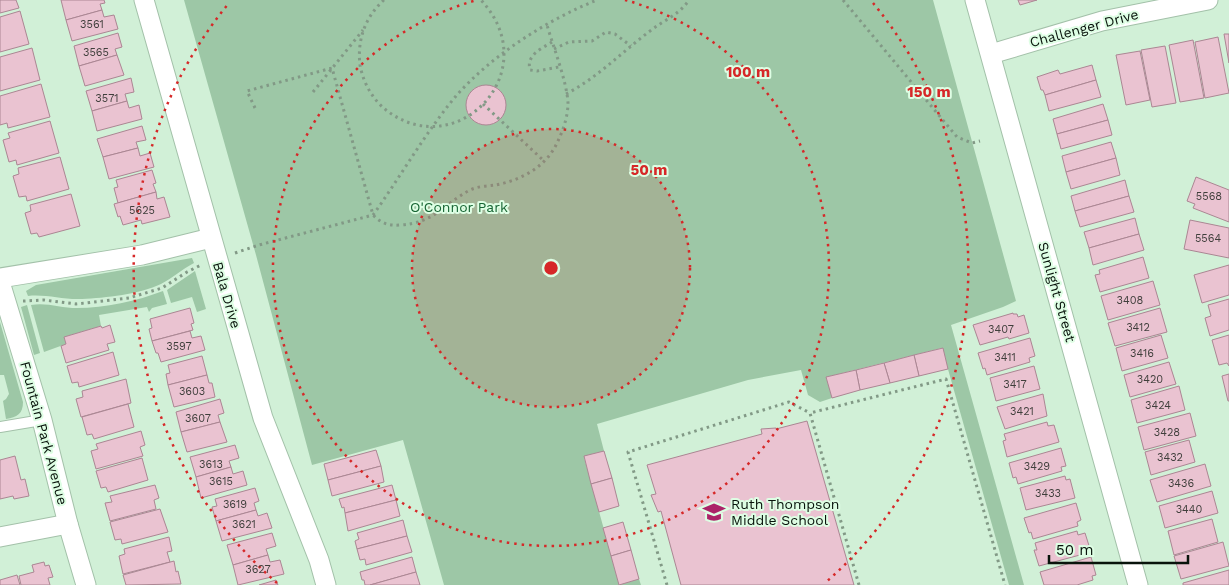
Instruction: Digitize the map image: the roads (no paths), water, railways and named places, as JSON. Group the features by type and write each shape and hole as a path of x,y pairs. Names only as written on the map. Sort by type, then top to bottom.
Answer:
{"street":[{"name":"Bala Drive","path":"144,0 216,260 263,418 319,560 326,585"},
{"name":"Sunlight Street","path":"975,0 1138,585"},
{"name":"Challenger Drive","path":"990,54 1102,21 1208,0"},
{"path":"0,280 142,255 211,238"},
{"name":"Fountain Park Avenue","path":"0,280 42,420 68,524 86,585"},
{"path":"0,537 68,524"}],"lane":[{"path":"0,427 42,420"}],"place":[{"name":"Ruth Thompson Middle School","path":"714,512"}],"park label":[{"name":"O'Connor Park","path":"459,207"}]}
